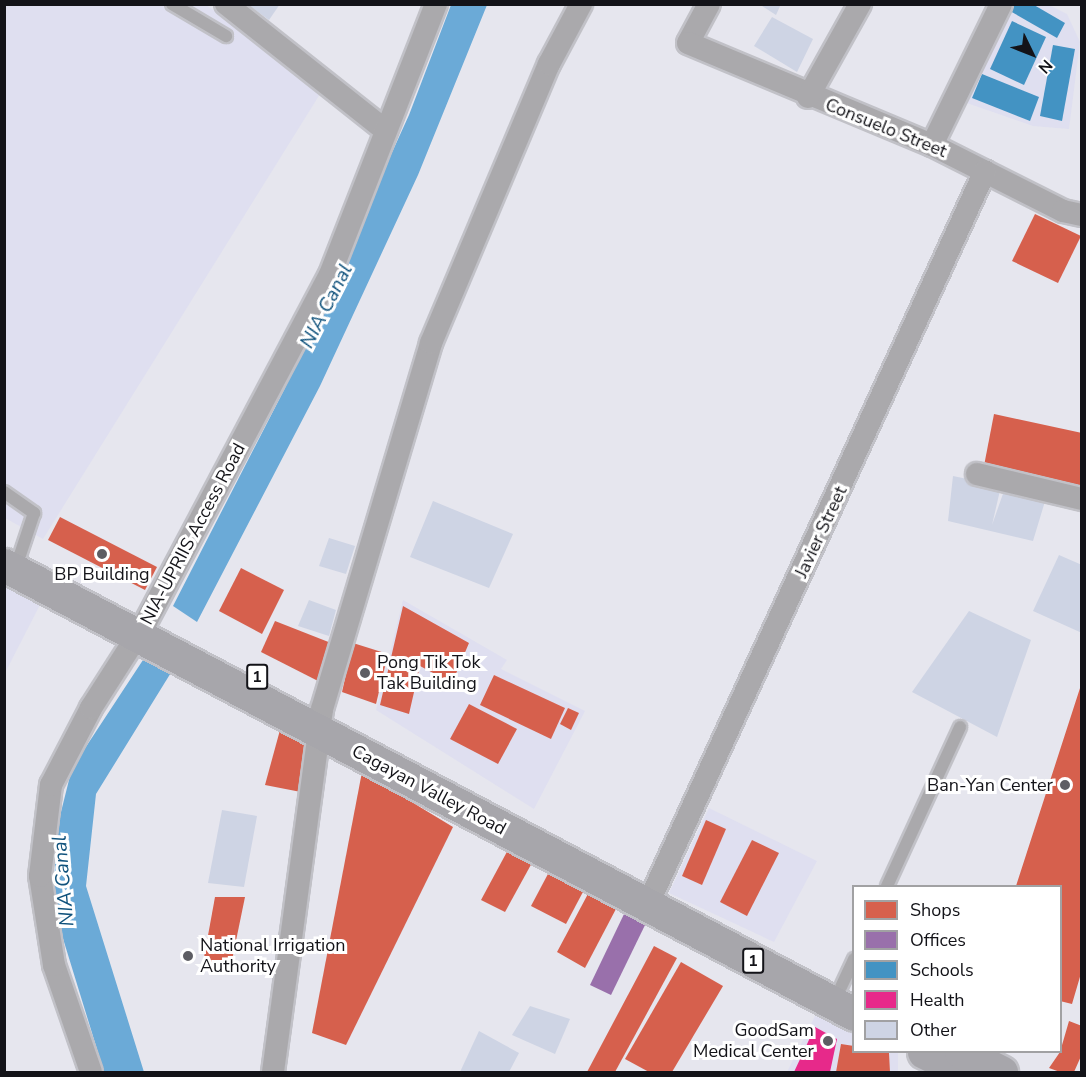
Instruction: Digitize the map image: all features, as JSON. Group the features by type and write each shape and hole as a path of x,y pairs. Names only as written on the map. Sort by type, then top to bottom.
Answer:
{"highway":[{"name":"Cagayan Valley Road","path":"10,556 143,629 321,721 850,988"},
{"name":"Cagayan Valley Road","path":"321,721 850,988"},
{"path":"926,1053 964,1072"},
{"path":"963,1053 1000,1072"}],"street":[{"path":"226,4 386,130"},
{"name":"NIA-UPRIIS Access Road","path":"92,1072 54,965 40,876 51,784 91,708 143,629 329,277 436,4"},
{"path":"273,1072 321,721 431,344 549,64 581,4"},
{"name":"Consuelo Street","path":"709,4 688,43 808,97 932,145 1063,211 1082,215"},
{"path":"808,97 860,4"},
{"path":"932,145 1001,4"},
{"name":"Javier Street","path":"654,891 985,171"},
{"path":"977,474 1082,499"},
{"path":"916,1053 919,1072"}],"lane":[{"path":"172,4 226,36"},
{"path":"4,492 34,513 10,556"},
{"path":"887,885 960,727"}],"shaded area":[{"path":"4,5 206,5 325,86 43,539 5,518"},
{"path":"1009,5 1049,5 1067,14 1080,42 1069,129 1033,126 964,102"},
{"path":"5,581 42,601 5,673"},
{"path":"403,600 507,660 501,669 585,711 534,809 376,710"},
{"path":"709,808 817,861 774,942 669,893"},
{"name":"GoodSam Medical Center","path":"815,1016 852,1031 852,1053 898,1053 898,1072 787,1072"}],"water":[{"name":"NIA Canal","path":"451,5 487,5 418,175 320,386 197,622 173,606 284,390 409,115"},
{"name":"NIA Canal","path":"143,660 172,671 96,794 86,886 144,1072 104,1072 53,906 57,828 72,768"}],"building: Shops":[{"path":"1035,214 1081,236 1058,283 1012,261"},
{"path":"994,414 1082,433 1082,492 983,471"},
{"name":"BP Building","path":"60,517 157,567 145,590 48,540"},
{"path":"241,568 284,590 262,634 219,611"},
{"path":"403,606 469,643 452,683 420,666 409,714 380,705"},
{"path":"275,621 331,643 320,682 261,652"},
{"name":"Pong Tik Tok Tak Building","path":"353,643 388,654 376,704 342,692"},
{"path":"494,675 565,708 551,739 480,705"},
{"name":"Ban-Yan Center","path":"1081,685 1082,970 1072,1004 1062,1002 1062,885 1016,885"},
{"path":"469,704 517,729 498,764 450,739"},
{"path":"568,708 579,713 571,730 560,724"},
{"path":"280,730 315,748 306,793 265,785"},
{"path":"362,772 453,827 346,1045 312,1033"},
{"path":"706,820 726,829 702,885 682,876"},
{"path":"752,840 779,853 747,916 720,902"},
{"path":"509,848 533,861 505,912 481,900"},
{"path":"549,872 584,890 566,924 531,906"},
{"path":"589,892 617,907 585,968 557,952"},
{"path":"215,897 245,897 231,965 203,963"},
{"path":"654,946 677,958 615,1072 587,1072"},
{"path":"681,962 723,986 672,1072 649,1072 625,1059"},
{"path":"1069,1021 1082,1026 1082,1054 1074,1072 1060,1072 1049,1068 1059,1053 1062,1053"},
{"path":"841,1044 852,1046 852,1053 889,1053 890,1072 836,1072"}],"building: Offices":[{"path":"625,912 646,923 611,995 590,985"}],"building: Schools":[{"path":"1013,5 1034,5 1065,23 1057,38 1010,11"},
{"path":"1012,21 1046,37 1024,85 990,69"},
{"path":"1053,45 1075,49 1062,121 1040,116"},
{"path":"982,74 1039,97 1030,121 972,98"}],"building: Health":[{"path":"815,1027 837,1039 830,1072 794,1072"}],"building: Other":[{"path":"247,4 280,4 269,20"},
{"path":"759,4 781,4 776,15"},
{"path":"772,17 813,39 797,72 754,46"},
{"path":"953,476 1001,486 992,525 1005,488 1046,498 1033,541 948,521"},
{"path":"433,501 513,534 489,588 410,557"},
{"path":"329,538 355,546 346,574 319,566"},
{"path":"1059,555 1082,565 1082,633 1033,611"},
{"path":"309,600 336,610 329,636 298,626"},
{"path":"969,611 1031,640 997,737 912,692"},
{"path":"222,810 257,816 244,887 208,883"},
{"path":"530,1006 570,1019 555,1054 512,1035"},
{"path":"479,1031 519,1053 509,1072 460,1072"}],"place":[{"name":"BP Building","path":"102,554"},
{"name":"Pong Tik Tok Tak Building","path":"365,673"},
{"name":"Ban-Yan Center","path":"1065,785"},
{"name":"National Irrigation Authority","path":"188,956"},
{"name":"GoodSam Medical Center","path":"828,1041"}]}
